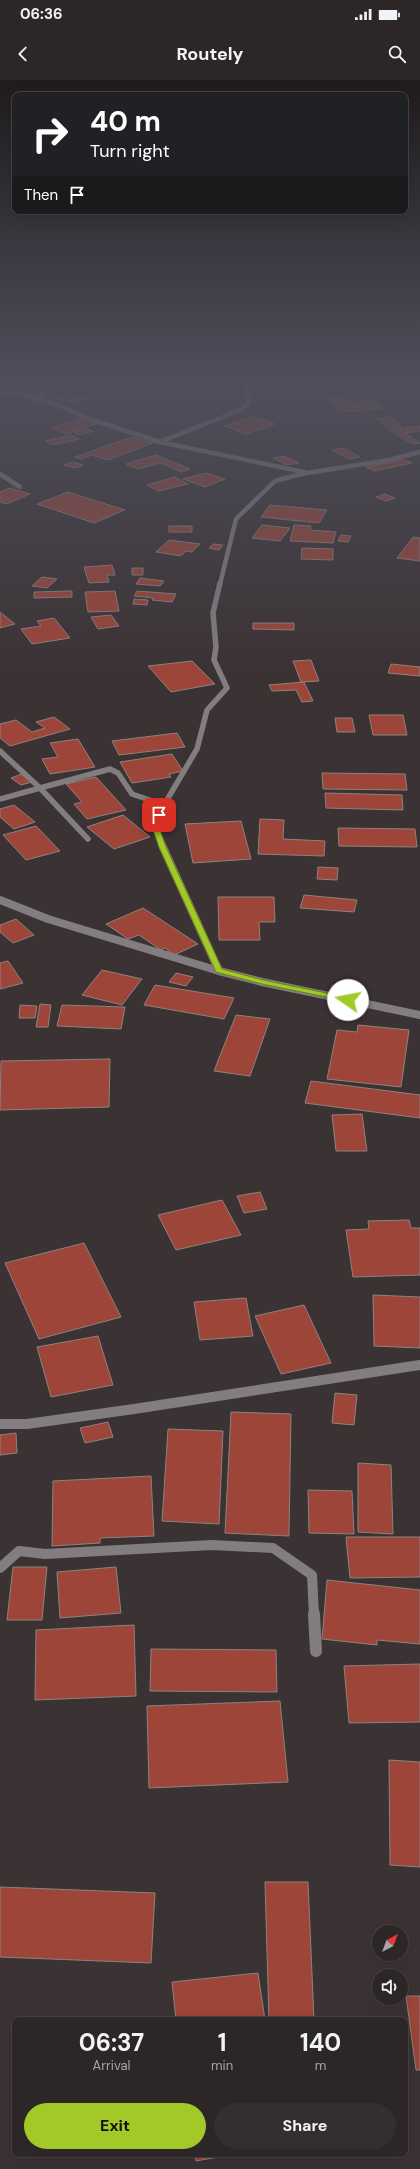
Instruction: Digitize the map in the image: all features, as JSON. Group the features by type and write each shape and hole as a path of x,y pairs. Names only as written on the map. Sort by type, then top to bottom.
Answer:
{"street":[{"path":"4,476 20,487"},
{"path":"219,970 163,847 155,824 164,805 197,749 206,710 227,688 214,660 216,647 213,613 236,519 275,481 295,476"},
{"path":"0,751 40,788 88,839"},
{"path":"0,799 110,769 118,773 132,794 164,805"},
{"path":"0,900 48,919 262,982 420,1015"},
{"path":"0,1424 27,1424 420,1365"},
{"path":"0,1568 19,1551 45,1554 212,1545 273,1548 312,1575 316,1651"}],"building":[{"path":"193,476 217,476 225,479 205,487 183,479"},
{"path":"175,477 188,484 158,491 147,485"},
{"path":"10,488 30,494 7,504 0,502 0,492"},
{"path":"68,492 125,510 94,523 37,504"},
{"path":"385,494 395,498 386,501 376,497"},
{"path":"270,505 327,510 319,523 261,517"},
{"path":"262,525 290,528 280,541 252,538"},
{"path":"294,525 311,526 310,530 336,532 333,543 290,541"},
{"path":"169,526 192,526 192,532 169,532"},
{"path":"341,535 351,536 348,542 338,541"},
{"path":"413,537 420,538 420,561 397,558"},
{"path":"169,540 200,544 192,552 186,551 181,556 156,552"},
{"path":"213,544 223,545 219,550 209,548"},
{"path":"302,548 333,549 333,560 301,559"},
{"path":"112,565 115,575 107,575 109,582 89,583 84,567"},
{"path":"132,568 143,568 143,575 132,575"},
{"path":"42,577 57,579 47,588 32,586"},
{"path":"140,578 164,581 160,586 136,584"},
{"path":"72,591 72,597 34,598 34,592"},
{"path":"115,591 119,611 88,612 85,592"},
{"path":"137,591 176,594 172,602 134,596"},
{"path":"134,599 148,600 147,605 133,604"},
{"path":"0,612 15,624 0,628"},
{"path":"111,615 119,626 98,629 91,617"},
{"path":"54,618 70,638 32,644 21,629 41,626 37,621"},
{"path":"253,623 294,623 294,630 253,629"},
{"path":"311,660 319,681 301,682 293,661"},
{"path":"192,661 215,684 171,692 148,666"},
{"path":"391,664 420,667 420,676 388,673"},
{"path":"304,682 313,701 302,702 296,690 272,691 269,685"},
{"path":"369,715 403,715 407,735 373,735"},
{"path":"54,717 70,729 10,746 0,738 0,724 16,720 32,732 45,728 36,722"},
{"path":"335,718 352,718 355,732 337,732"},
{"path":"177,733 185,747 119,755 112,741"},
{"path":"78,739 95,767 50,774 42,759 58,757 50,743"},
{"path":"172,754 183,771 169,774 171,777 132,783 120,762"},
{"path":"322,773 405,774 407,790 323,789"},
{"path":"22,774 32,782 21,785 11,778"},
{"path":"96,777 126,810 87,819 74,804 82,802 66,784"},
{"path":"325,793 402,795 403,810 326,808"},
{"path":"14,805 35,822 14,829 0,817 0,809"},
{"path":"123,815 150,837 114,849 87,827"},
{"path":"260,819 284,820 283,839 325,841 324,856 258,854"},
{"path":"241,821 251,859 193,863 185,824"},
{"path":"36,826 60,851 26,860 3,835"},
{"path":"338,828 415,829 417,847 339,846"},
{"path":"318,867 338,868 337,880 317,879"},
{"path":"304,895 357,900 354,912 300,908"},
{"path":"218,897 274,897 275,922 259,922 260,940 219,940"},
{"path":"143,908 198,944 174,955 165,948 161,950 139,935 128,939 106,924"},
{"path":"16,919 34,935 13,943 0,932 0,925"},
{"path":"8,961 23,983 0,989 0,963"},
{"path":"102,970 142,979 122,1005 82,995"},
{"path":"176,973 193,977 186,986 169,982"},
{"path":"155,985 234,998 224,1019 144,1005"},
{"path":"40,1004 51,1005 48,1027 36,1027"},
{"path":"20,1005 37,1006 35,1018 19,1018"},
{"path":"62,1005 125,1007 121,1029 57,1026"},
{"path":"236,1015 270,1019 250,1076 214,1071"},
{"path":"358,1025 409,1030 401,1087 327,1079 337,1030 357,1032"},
{"path":"110,1059 109,1107 0,1110 1,1061"},
{"path":"311,1081 420,1095 420,1118 305,1103"},
{"path":"362,1114 367,1151 336,1151 332,1115"},
{"path":"260,1192 267,1209 244,1213 237,1196"},
{"path":"222,1200 241,1235 176,1250 158,1215"},
{"path":"409,1220 411,1228 420,1228 420,1275 353,1277 346,1230 369,1229 368,1221"},
{"path":"84,1243 121,1317 39,1339 5,1263"},
{"path":"373,1295 420,1297 420,1348 374,1346"},
{"path":"246,1298 253,1336 200,1340 194,1302"},
{"path":"304,1305 331,1363 281,1374 255,1316"},
{"path":"98,1336 113,1385 51,1397 37,1347"},
{"path":"335,1393 357,1395 354,1425 332,1423"},
{"path":"231,1412 291,1414 289,1536 225,1533"},
{"path":"108,1422 113,1437 85,1443 80,1428"},
{"path":"168,1429 223,1431 219,1524 162,1521"},
{"path":"16,1433 17,1453 0,1455 0,1435"},
{"path":"358,1463 391,1465 393,1534 358,1532"},
{"path":"151,1476 154,1536 100,1538 100,1543 52,1546 53,1481"},
{"path":"308,1490 352,1491 354,1534 309,1533"},
{"path":"346,1537 420,1537 420,1577 350,1578"},
{"path":"13,1567 47,1567 42,1620 7,1620"},
{"path":"116,1567 121,1613 60,1618 57,1572"},
{"path":"327,1580 420,1590 420,1644 377,1640 377,1645 322,1639"},
{"path":"134,1625 136,1696 35,1700 36,1630"},
{"path":"151,1649 276,1650 277,1692 150,1691"},
{"path":"420,1664 420,1722 349,1723 344,1666"},
{"path":"280,1701 288,1782 149,1788 147,1706"},
{"path":"389,1760 420,1762 420,1867 390,1865"},
{"path":"265,1882 308,1882 314,2017 269,2017"},
{"path":"0,1887 155,1893 151,1963 0,1957"},
{"path":"258,1973 265,2017 176,2017 172,1982"},
{"path":"408,1996 420,1996 420,2070 416,2070 407,2005"},
{"path":"195,2157 218,2157 196,2161"}],"route":[{"path":"159,815 155,824 163,847 219,970 262,982 348,1000"}]}
